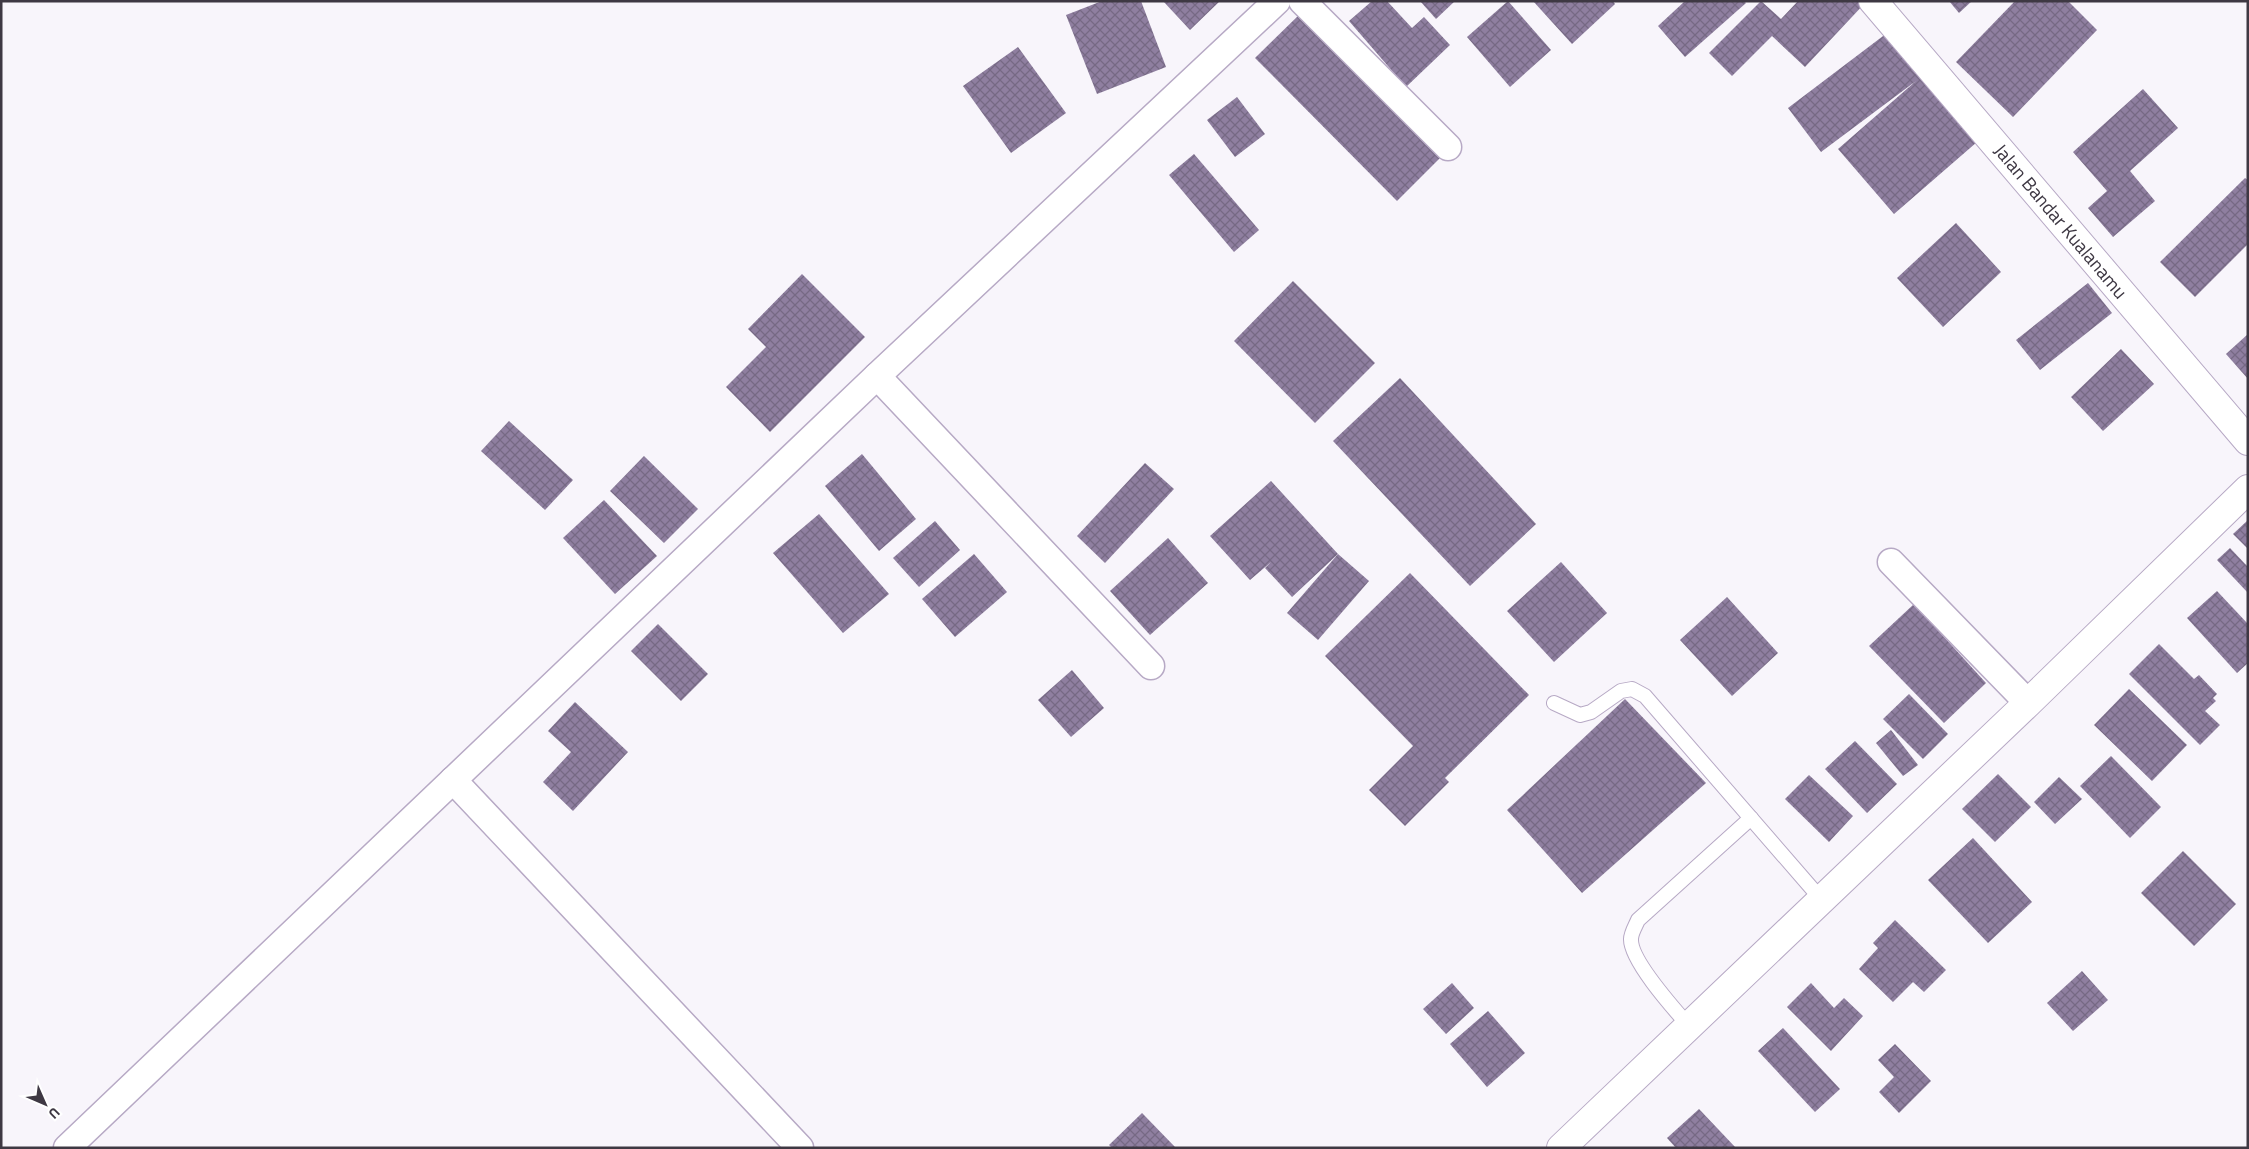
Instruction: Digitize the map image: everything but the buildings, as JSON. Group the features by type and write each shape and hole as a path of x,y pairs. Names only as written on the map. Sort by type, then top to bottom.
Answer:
{"street":[{"path":"67,1148 877,376 1277,1"},
{"path":"1302,1 1448,147"},
{"name":"Jalan Bandar Kualanamu","path":"1873,1 2248,441"},
{"path":"877,376 1151,666"},
{"path":"1561,1148 2028,703 2248,490"},
{"path":"1892,562 2028,703"},
{"path":"453,780 800,1148"}],"lane":[{"path":"1554,703 1580,714 1591,712 1621,691 1632,688 1645,696 1821,899"},
{"path":"1689,1026 1667,1001 1636,957 1630,938 1638,920 1751,818"}]}
